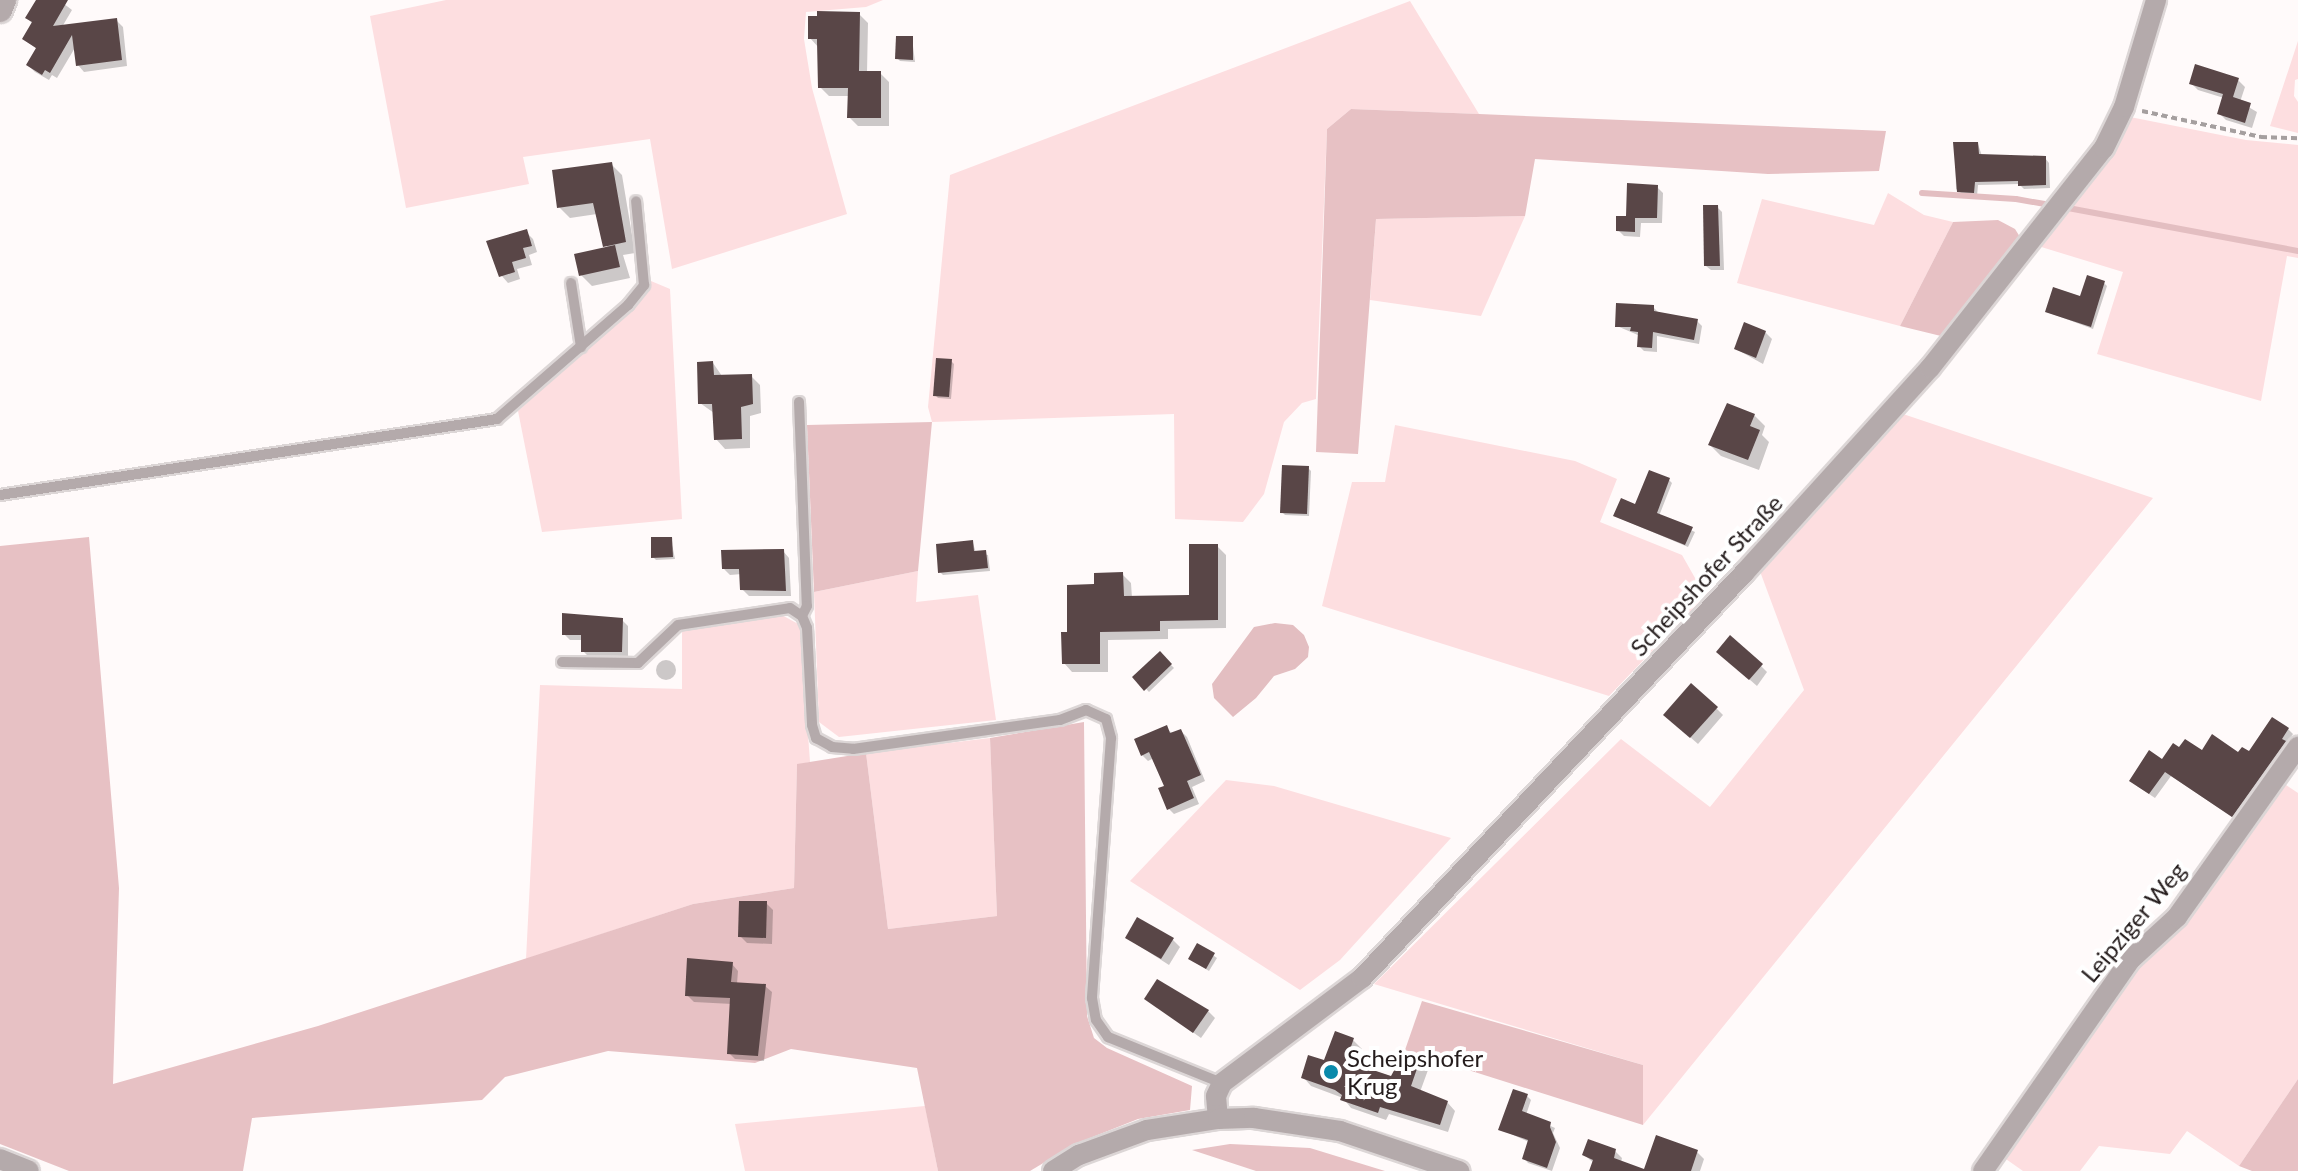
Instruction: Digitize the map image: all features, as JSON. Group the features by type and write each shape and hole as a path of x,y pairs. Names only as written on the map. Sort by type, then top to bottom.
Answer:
{"street":[{"path":"0,10 4,0"},
{"name":"Scheipshofer Straße","path":"1222,1083 1362,978 1744,573 1930,368 2104,148 2124,107 2156,0"},
{"name":"Leipziger Weg","path":"1983,1171 2130,960 2177,917 2298,747"},
{"path":"1218,1119 1216,1096 1222,1083"},
{"path":"1053,1171 1079,1155 1147,1130 1218,1119 1254,1118 1340,1131 1459,1171"},
{"path":"0,1159 29,1171"}],"lane":[{"path":"0,495 497,419 517,405 628,305 644,285 636,201"},
{"path":"571,283 581,347"},
{"path":"799,402 807,606 802,616"},
{"path":"562,662 638,663 678,625 790,608 802,616 807,628 812,725 816,738 832,747 853,749 1060,720 1086,710 1106,719 1111,738 1092,998 1096,1020 1108,1037 1222,1083"}],"path":[{"path":"2124,107 2261,137 2298,138"}],"shaded area":[{"path":"446,0 883,0 866,7 806,12 804,39 812,88 847,214 672,269 650,139 523,157 529,184 406,208 370,16"},
{"path":"1410,1 1479,114 1351,109 1327,129 1316,399 1302,403 1284,422 1264,494 1243,522 1175,519 1174,414 932,422 928,407 950,175"},
{"path":"2298,41 2298,79 2295,80 2294,96 2298,102 2298,133 2270,126"},
{"path":"1351,109 1886,131 1879,171 1768,174 1535,159 1525,216 1376,219 1358,454 1316,452 1327,129"},
{"path":"2130,117 2246,140 2298,145 2298,258 2287,256 2261,401 2097,354 2123,272 2038,246 2117,143"},
{"path":"1888,193 1924,215 1953,222 1900,326 1737,283 1762,199 1874,225"},
{"path":"1525,216 1481,316 1370,300 1376,219"},
{"path":"1998,220 2015,229 2020,237 1941,336 1900,326 1953,222"},
{"path":"651,281 670,289 682,519 542,532 518,411 644,297"},
{"path":"1903,414 2153,498 1643,1125 1643,1065 1374,984 1621,739 1710,807 1804,690 1758,566"},
{"path":"932,422 918,571 814,592 807,425"},
{"path":"1395,425 1575,461 1617,479 1600,522 1682,555 1699,585 1709,592 1609,696 1322,606 1352,482 1385,482"},
{"path":"89,537 119,888 113,1084 318,1026 693,904 794,888 797,764 866,753 888,929 997,916 990,738 1084,722 1087,1016 1094,1038 1107,1048 1192,1086 1190,1110 1138,1119 1075,1144 1030,1171 938,1171 917,1068 791,1049 755,1063 608,1051 505,1077 482,1100 252,1118 243,1171 69,1171 0,1144 0,546"},
{"path":"918,571 916,602 978,595 996,720 839,737 819,722 814,592"},
{"path":"780,614 800,625 810,762 797,765 794,888 693,904 526,959 540,685 682,689 682,631"},
{"path":"1275,623 1293,625 1304,635 1309,647 1308,657 1295,669 1274,676 1256,698 1233,717 1214,698 1212,684 1254,627"},
{"path":"990,738 997,916 888,929 866,753"},
{"path":"1226,780 1274,786 1451,838 1340,960 1300,990 1130,881"},
{"path":"2283,783 2298,793 2298,1079 2239,1166 2187,1131 2170,1154 2099,1146 2080,1171 2023,1171 2003,1157 2135,966"},
{"path":"1422,1001 1643,1065 1643,1125 1405,1050"},
{"path":"2298,1079 2298,1171 2252,1171 2239,1166"},
{"path":"925,1106 938,1171 745,1171 735,1124"},
{"path":"1230,1144 1310,1148 1385,1171 1256,1171 1192,1150"}],"building":[{"path":"36,0 68,0 53,26 117,18 122,60 76,66 72,35 50,73 45,70 42,75 26,65 36,48 22,39 32,22 25,18"},
{"path":"817,11 860,12 859,71 881,71 881,118 847,118 848,88 818,88 817,39 808,39 808,16 817,16"},
{"path":"896,36 913,36 913,60 895,59"},
{"path":"2195,64 2239,78 2233,97 2251,103 2245,123 2217,114 2223,94 2189,84"},
{"path":"1953,142 1978,142 1979,154 2046,156 2046,185 2018,186 2018,181 1975,182 1974,193 1957,192"},
{"path":"612,162 626,242 603,247 593,203 557,208 552,170"},
{"path":"1627,183 1658,185 1657,218 1635,218 1635,232 1616,231 1616,216 1626,216"},
{"path":"1703,205 1718,205 1720,266 1704,266"},
{"path":"527,229 532,246 523,248 526,258 512,262 515,272 499,277 486,241"},
{"path":"615,245 620,267 579,276 574,254"},
{"path":"2087,275 2105,281 2091,327 2045,312 2053,287 2080,296"},
{"path":"1616,303 1654,305 1654,311 1698,319 1694,340 1653,332 1652,348 1637,347 1638,332 1630,331 1631,327 1615,327"},
{"path":"1744,322 1766,331 1756,358 1734,349"},
{"path":"936,358 952,359 949,397 933,396"},
{"path":"713,361 714,375 752,374 753,404 741,407 742,439 714,440 712,404 698,404 697,362"},
{"path":"1727,403 1755,414 1750,426 1760,430 1748,460 1708,445"},
{"path":"1282,465 1309,466 1307,514 1280,513"},
{"path":"1649,470 1670,478 1657,513 1693,527 1685,545 1613,516 1621,498 1635,504"},
{"path":"651,537 672,537 673,557 651,558"},
{"path":"973,540 974,551 986,550 988,568 938,573 936,544"},
{"path":"1189,544 1218,544 1218,620 1160,621 1160,631 1100,632 1100,664 1062,664 1061,632 1067,632 1067,585 1094,584 1094,573 1123,572 1124,596 1189,595"},
{"path":"784,549 786,591 740,590 739,569 722,569 721,550"},
{"path":"562,613 623,618 622,652 581,652 581,635 562,635"},
{"path":"1730,635 1763,664 1749,680 1716,652"},
{"path":"1160,651 1172,664 1144,691 1132,677"},
{"path":"1691,683 1718,707 1690,738 1663,715"},
{"path":"2272,717 2289,728 2282,739 2286,741 2232,817 2165,772 2149,794 2129,781 2149,750 2162,759 2173,743 2179,747 2185,739 2202,750 2212,734 2238,752 2242,747 2249,751"},
{"path":"1167,725 1170,733 1181,729 1201,775 1187,781 1194,798 1167,810 1158,788 1164,786 1149,752 1141,756 1134,739"},
{"path":"739,901 767,901 766,938 738,937"},
{"path":"1137,917 1174,938 1161,959 1125,938"},
{"path":"1197,943 1215,953 1206,969 1188,959"},
{"path":"687,958 733,962 731,982 766,984 758,1056 727,1054 730,998 685,996"},
{"path":"1157,979 1209,1010 1193,1033 1144,999"},
{"path":"1335,1031 1354,1038 1346,1061 1391,1076 1403,1054 1420,1060 1411,1086 1448,1101 1440,1125 1380,1107 1378,1113 1340,1100 1342,1095 1335,1090 1301,1078 1308,1055 1324,1060"},
{"path":"1513,1089 1528,1094 1522,1111 1551,1122 1556,1142 1547,1168 1522,1159 1528,1140 1498,1130"},
{"path":"1656,1135 1698,1150 1691,1171 1589,1171 1593,1160 1582,1155 1588,1139 1616,1149 1614,1158 1644,1169"}],"waterway":[{"path":"1922,193 2016,199 2050,205"},
{"path":"2068,208 2298,251"}],"place":[{"name":"Scheipshofer Krug","path":"1331,1072"}]}
